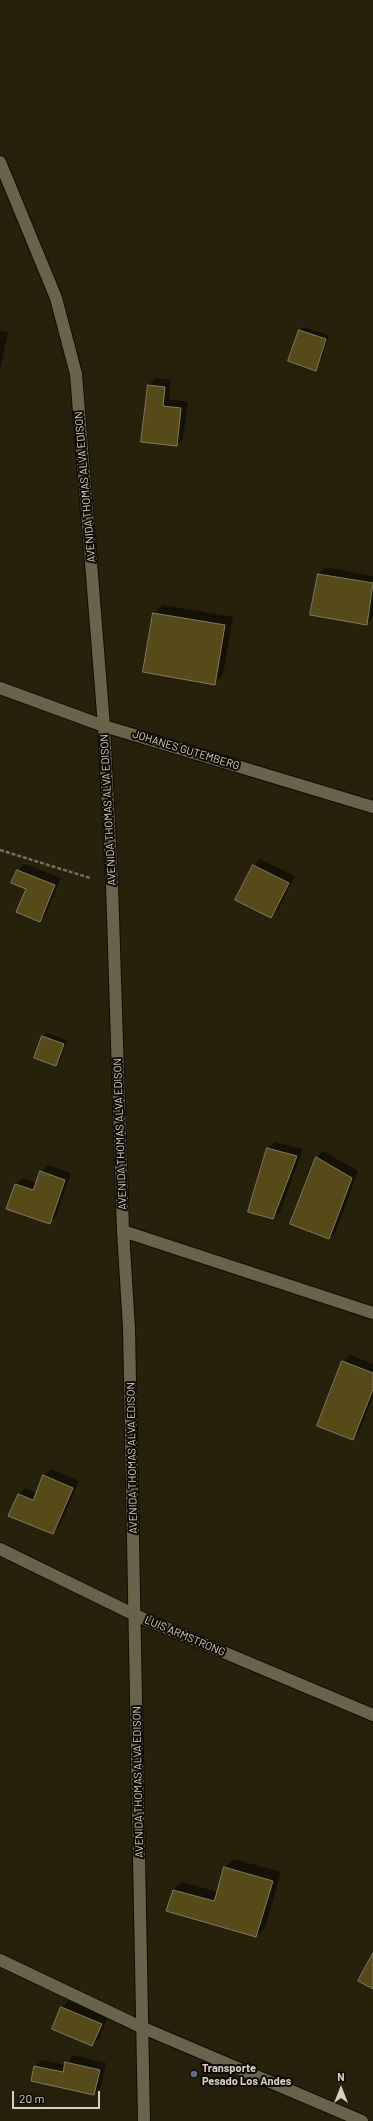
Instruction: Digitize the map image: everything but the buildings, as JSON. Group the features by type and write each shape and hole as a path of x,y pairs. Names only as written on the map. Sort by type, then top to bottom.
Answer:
{"street":[{"name":"AVENIDA THOMAS ALVA EDISON","path":"0,162 56,298 76,374 104,726 112,885 123,1231 130,1328 141,2027 144,2121"},
{"name":"JOHANES GUTEMBERG","path":"0,688 104,726 373,807"},
{"path":"123,1231 373,1314"},
{"name":"LUIS ARMSTRONG","path":"0,1549 135,1615 373,1715"},
{"path":"0,1960 141,2027 362,2121"}],"path":[{"path":"0,850 112,885"}],"place":[{"name":"Transporte Pesado Los Andes","path":"194,2074"}]}
